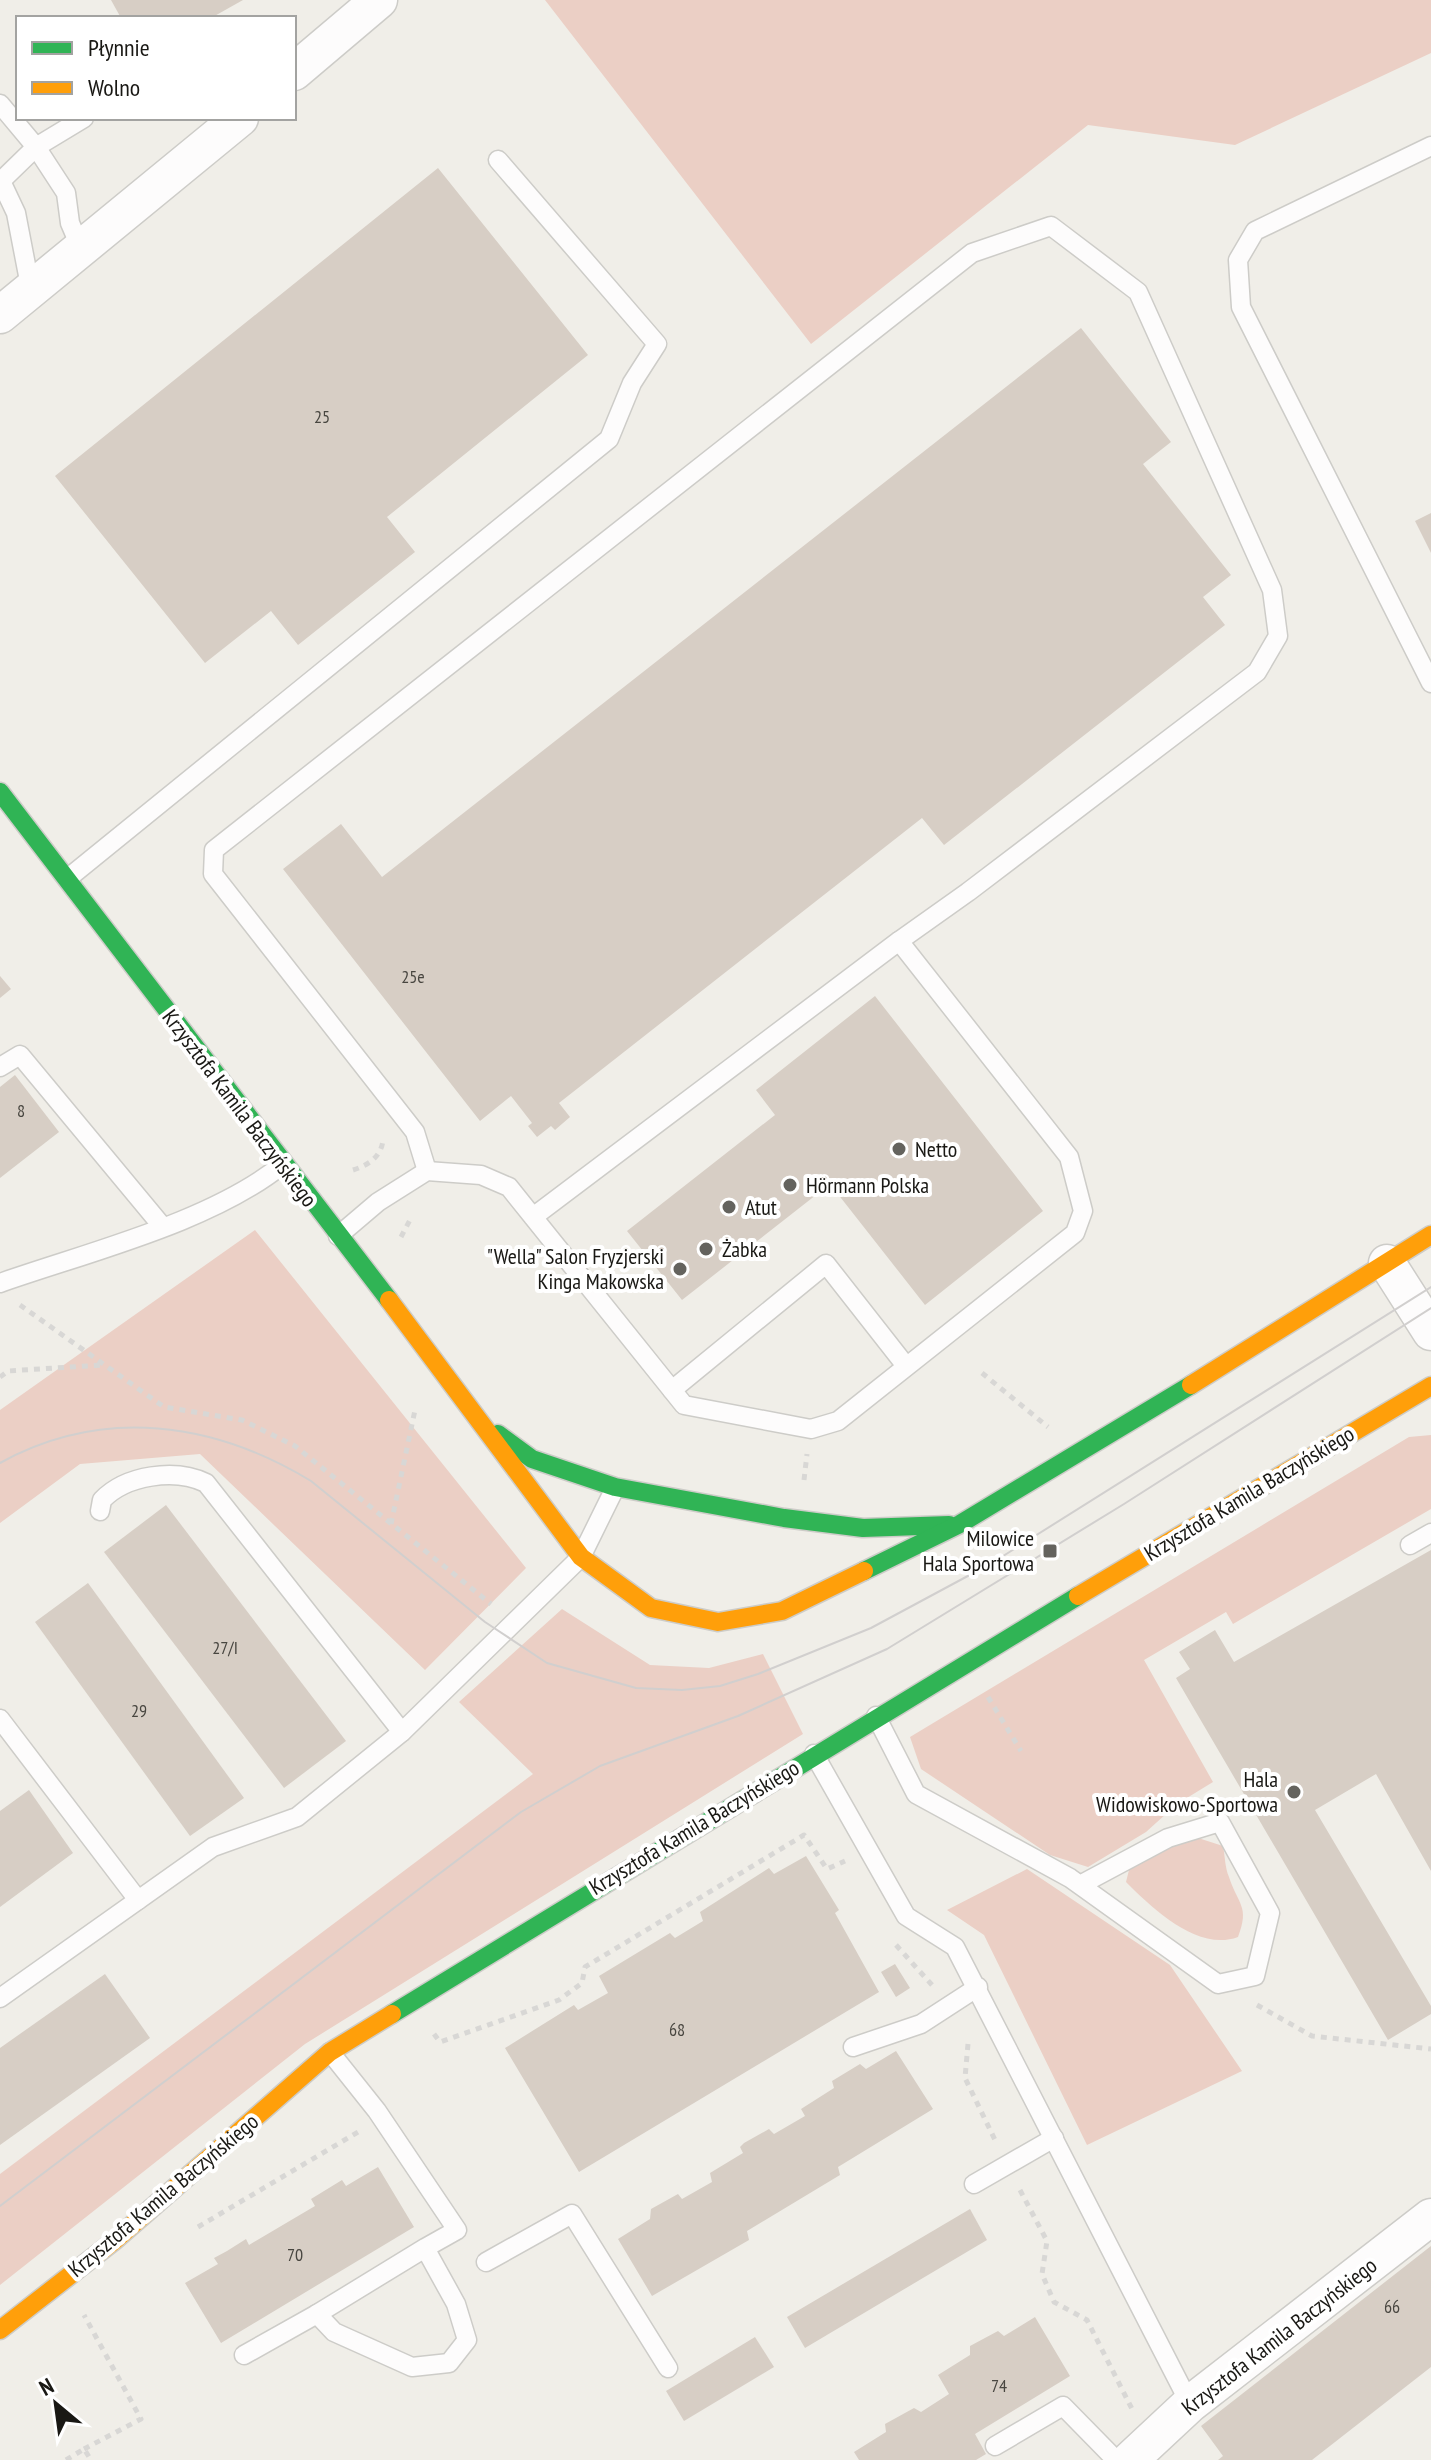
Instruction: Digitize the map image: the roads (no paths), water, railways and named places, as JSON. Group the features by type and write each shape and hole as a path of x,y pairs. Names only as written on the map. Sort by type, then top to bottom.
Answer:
{"street":[{"path":"296,70 379,0"},
{"path":"0,315 82,251 238,120"},
{"name":"Krzysztofa Kamila Baczyńskiego","path":"0,792 482,1421 547,1515 581,1557 651,1608 718,1622 782,1611 960,1524 1088,1450 1431,1235"},
{"path":"1387,1263 1431,1332"},
{"name":"Krzysztofa Kamila Baczyńskiego","path":"0,2330 114,2241 330,2052 876,1716 1431,1386"},
{"name":"Krzysztofa Kamila Baczyńskiego","path":"482,1421 532,1459 615,1487 784,1518 863,1528 960,1524"},
{"name":"Krzysztofa Kamila Baczyńskiego","path":"1140,2451 1190,2404 1431,2217"}],"lane":[{"path":"0,104 36,147 66,193 70,223 82,251"},
{"path":"31,292 16,213 1,180 36,147 81,120"},
{"path":"1431,146 1255,231 1238,260 1241,307 1431,683"},
{"path":"67,879 609,439 632,383 657,344 498,160"},
{"path":"427,1171 415,1132 213,874 214,850 972,253 1051,226 1138,292 1272,590 1278,636 1257,672 981,883 899,941 533,1217"},
{"path":"338,1236 378,1202 427,1171 481,1175 509,1187 684,1405 811,1429 838,1421 1075,1233 1083,1211 1069,1157 899,941"},
{"path":"0,1067 20,1055 162,1226"},
{"path":"0,1283 214,1207 259,1184 283,1164"},
{"path":"672,1390 826,1264 906,1366"},
{"path":"100,1511 102,1500 125,1483 173,1474 191,1475 206,1483 402,1732"},
{"path":"0,1998 213,1847 297,1817 402,1732 581,1557 615,1487"},
{"path":"1410,1545 1431,1533"},
{"path":"876,1716 916,1794 1080,1885 1218,1984 1255,1976 1270,1913 1220,1822 1168,1838 1080,1885"},
{"path":"0,1719 138,1900"},
{"path":"814,1754 906,1916 955,1947 1190,2404"},
{"path":"853,2047 921,2024 978,1987"},
{"path":"244,2355 457,2230 381,2119 330,2052"},
{"path":"974,2184 1054,2138"},
{"path":"486,2262 572,2214 668,2368"},
{"path":"317,2314 334,2332 412,2367 449,2363 467,2340 456,2304 425,2248"},
{"path":"995,2446 1063,2406 1116,2460"}],"tram line":[{"path":"0,1463 39,1445 78,1433 118,1428 158,1428 197,1434 236,1445 311,1481 485,1622 547,1663 636,1688 682,1690 720,1686 758,1674 871,1628 992,1563 1431,1287"},
{"path":"0,2206 521,1812 600,1766 738,1716 887,1649 1124,1504 1431,1308"}],"place":[{"name":"Netto","path":"899,1149"},
{"name":"Hörmann Polska","path":"790,1185"},
{"name":"Atut","path":"729,1207"},
{"name":"Żabka","path":"706,1249"},
{"name":"\"Wella\" Salon Fryzjerski Kinga Makowska","path":"680,1269"},
{"name":"Milowice Hala Sportowa","path":"1050,1551"},
{"name":"Hala Widowiskowo-Sportowa","path":"1294,1792"}]}
